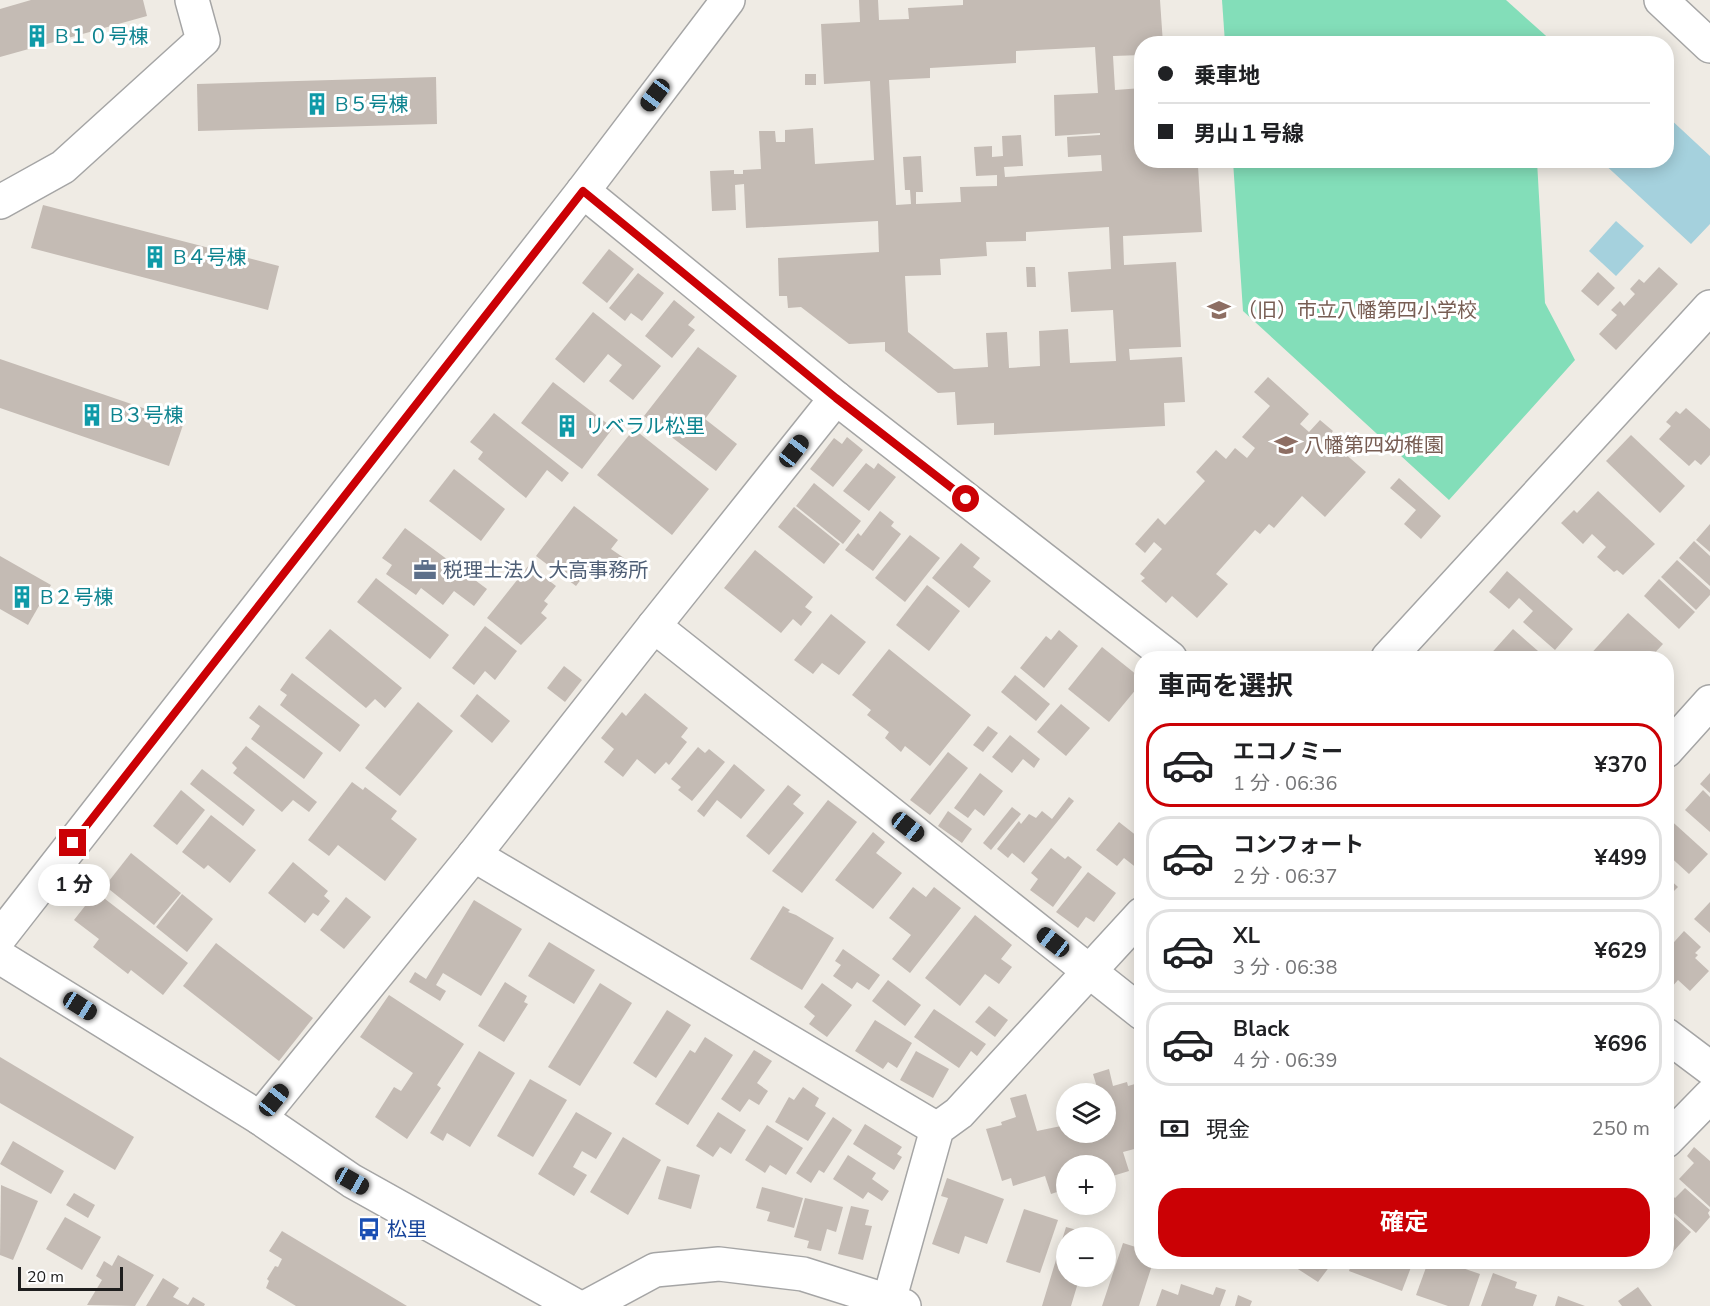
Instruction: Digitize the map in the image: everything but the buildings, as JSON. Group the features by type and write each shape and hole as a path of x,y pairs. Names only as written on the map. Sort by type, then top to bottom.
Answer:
{"street":[{"path":"0,202 63,167 203,40 192,0"},
{"path":"0,937 583,191 728,0"},
{"path":"1672,4 1710,46"},
{"path":"583,191 836,398 1161,651"},
{"path":"1394,651 1710,307"},
{"path":"260,1118 474,855 836,398"},
{"path":"654,626 1134,1007"},
{"path":"1674,742 1710,702"},
{"path":"474,855 937,1129"},
{"path":"588,1306 656,1270 719,1264 803,1274 896,1303 937,1129 959,1113 1134,923"},
{"path":"0,957 260,1118 352,1181 576,1306"},
{"path":"1674,1041 1710,1068"},
{"path":"1674,1133 1710,1096"}],"green space":[{"path":"1222,0 1506,0 1546,36 1225,36"},
{"path":"1233,168 1537,168 1545,303 1575,360 1449,500 1243,311"}],"water":[{"path":"1674,123 1710,156 1710,224 1691,244 1609,168 1674,168"},
{"path":"1616,221 1644,246 1616,276 1589,251"}],"place":[{"name":"B１０号棟","path":"37,36"},
{"name":"B５号棟","path":"317,104"},
{"name":"B４号棟","path":"155,257"},
{"name":"（旧）市立八幡第四小学校","path":"1219,310"},
{"name":"B３号棟","path":"92,415"},
{"name":"リベラル松里","path":"567,426"},
{"name":"八幡第四幼稚園","path":"1286,445"},
{"name":"税理士法人 大高事務所","path":"425,570"},
{"name":"B２号棟","path":"22,597"},
{"name":"松里","path":"369,1229"}],"route":[{"path":"73,843 583,191 836,398 966,499"}]}
